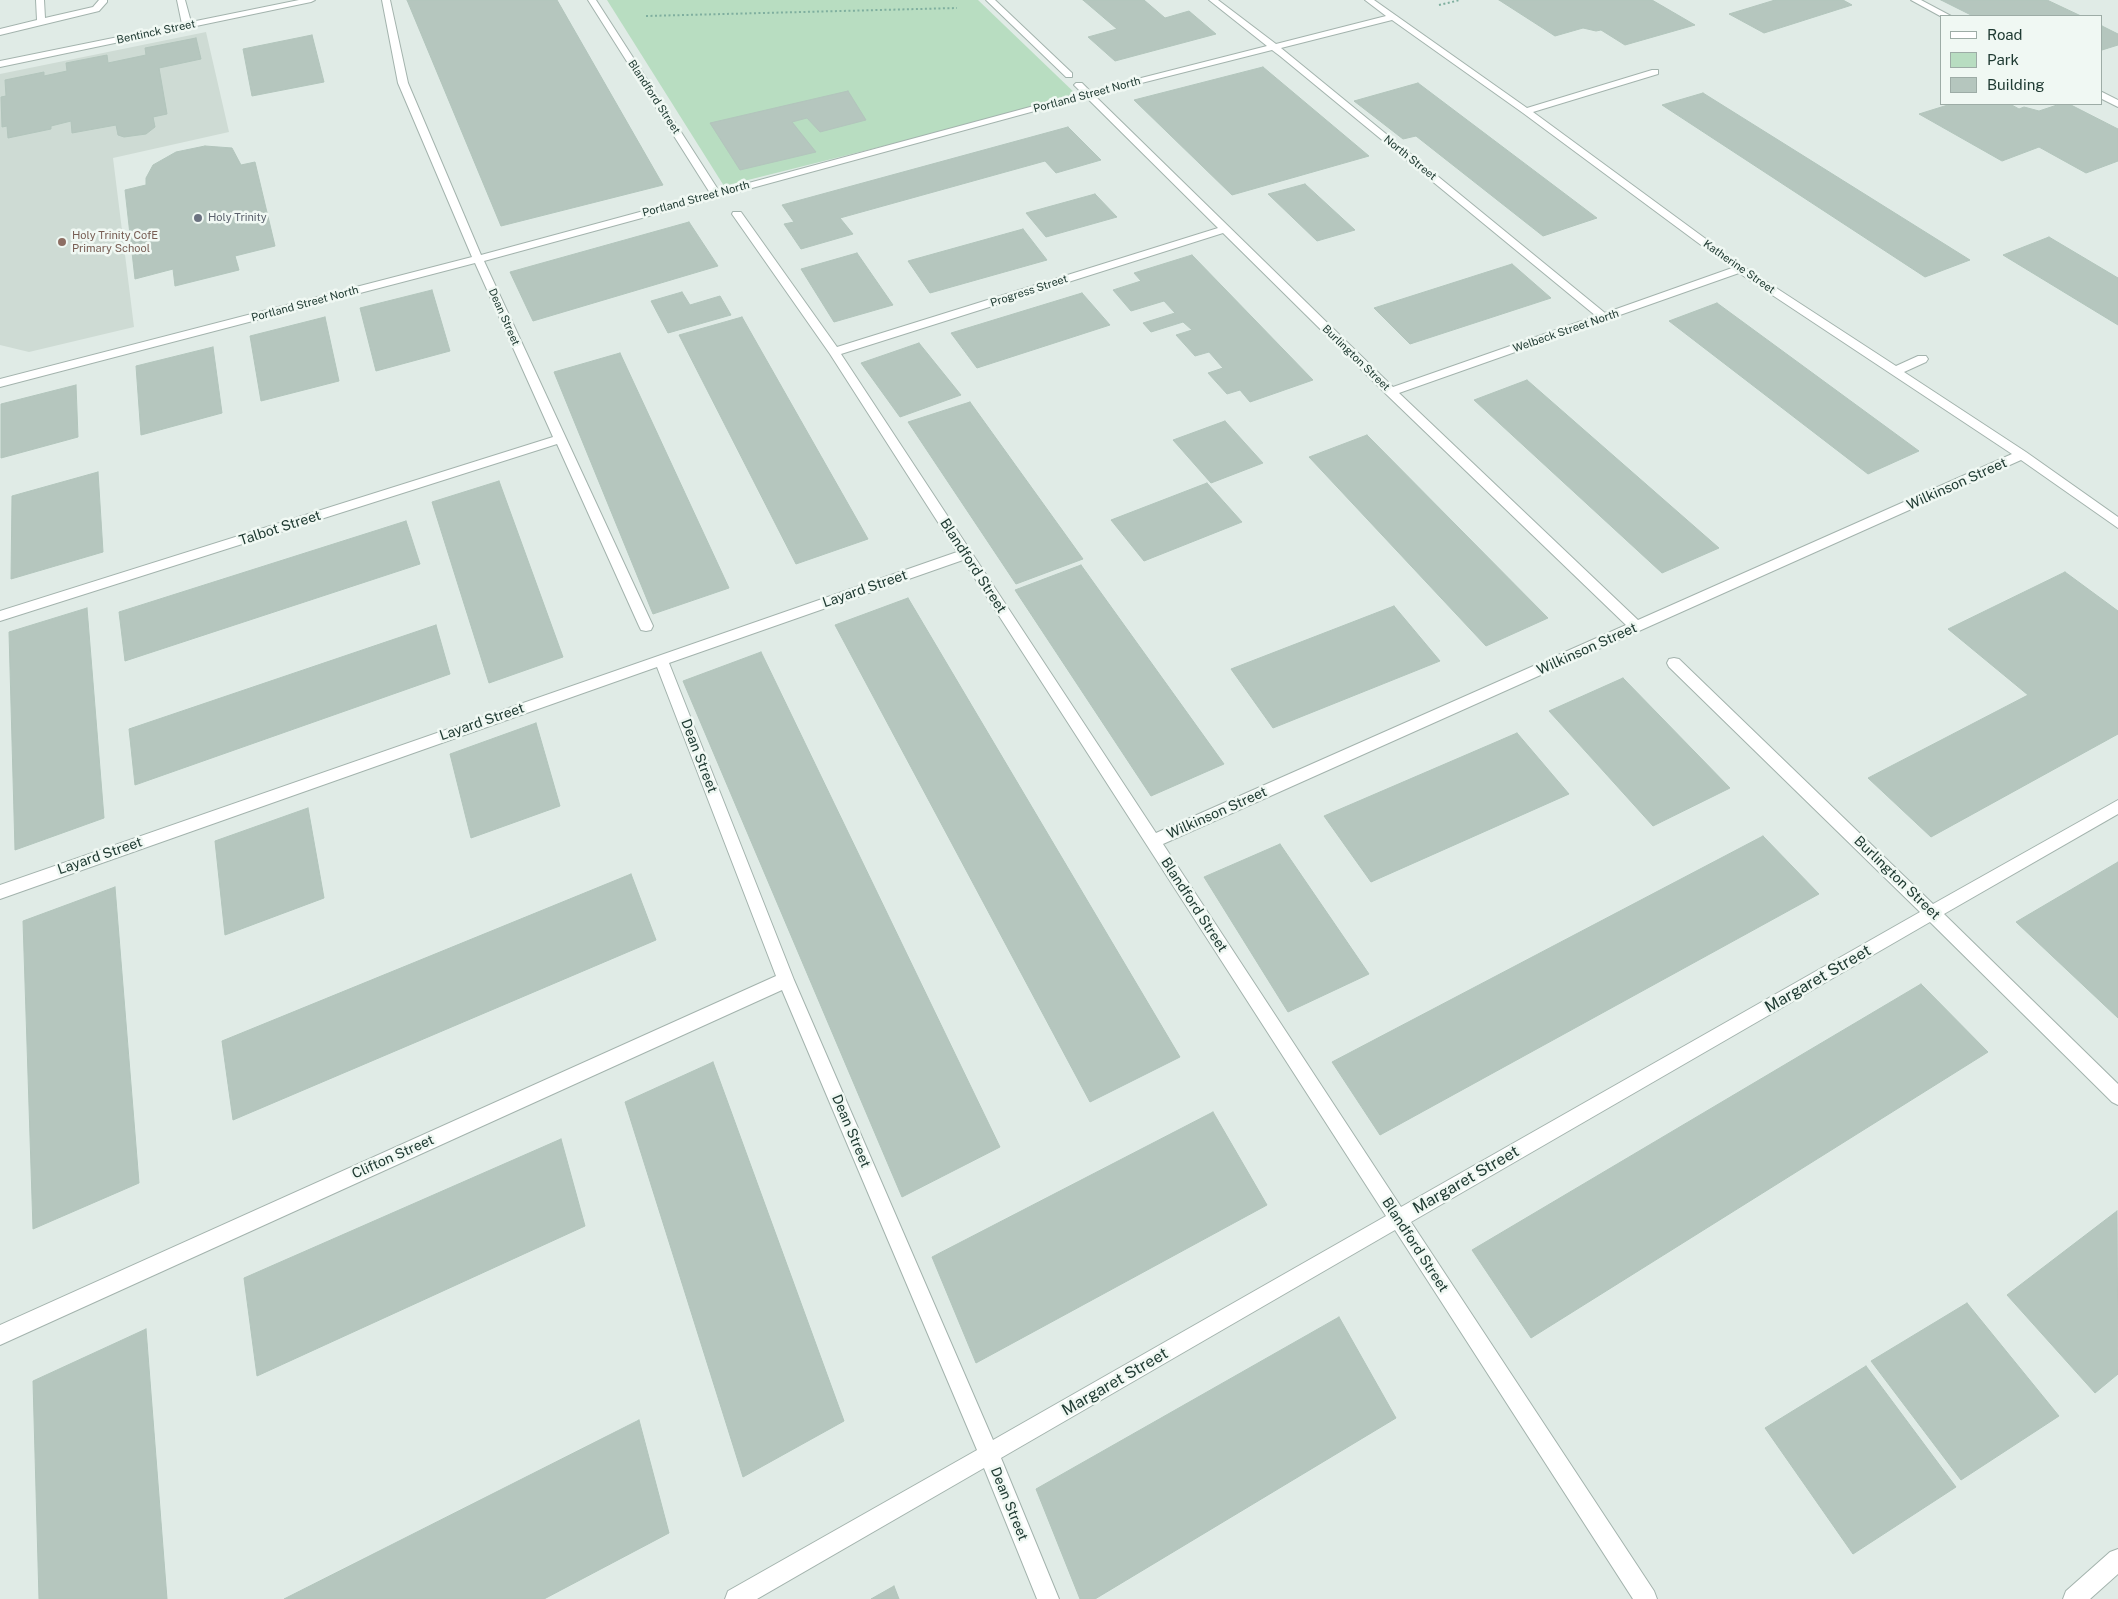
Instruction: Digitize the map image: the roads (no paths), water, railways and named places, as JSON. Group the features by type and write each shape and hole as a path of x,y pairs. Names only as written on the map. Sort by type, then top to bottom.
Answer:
{"street":[{"path":"40,0 40,21"},
{"path":"0,32 96,9 103,0"},
{"path":"181,0 187,25"},
{"name":"Bentinck Street","path":"0,64 311,0"},
{"name":"Dean Street","path":"386,0 403,82 478,259 646,626"},
{"name":"Blandford Street","path":"592,0 716,194"},
{"name":"North Street","path":"1213,0 1274,47 1605,318"},
{"name":"Katherine Street","path":"1369,0 1526,111 1740,269 2022,455 2118,523"},
{"path":"1915,0 1945,15"},
{"path":"991,1 1069,75"},
{"name":"Portland Street North","path":"0,383 478,259 1088,94 1393,17"},
{"path":"1526,111 1655,72"},
{"name":"Burlington Street","path":"1079,85 1391,392 1636,627"},
{"path":"2103,96 2118,104"},
{"name":"Blandford Street","path":"737,214 834,352 1646,1599"},
{"name":"Progress Street","path":"834,352 1224,229"},
{"name":"Welbeck Street North","path":"1391,392 1740,269"},
{"path":"1894,371 1922,359"},
{"name":"Talbot Street","path":"0,616 560,439"},
{"name":"Wilkinson Street","path":"1152,842 2022,455"},
{"name":"Layard Street","path":"0,892 965,554"},
{"name":"Dean Street","path":"661,660 786,980 989,1454 1048,1599"},
{"name":"Burlington Street","path":"1674,662 2118,1096"},
{"name":"Margaret Street","path":"736,1599 2118,806"},
{"name":"Clifton Street","path":"0,1335 786,980"},
{"path":"2074,1599 2118,1560"}],"place":[{"name":"Holy Trinity","path":"198,218"},
{"name":"Holy Trinity CofE Primary School","path":"62,242"}]}
